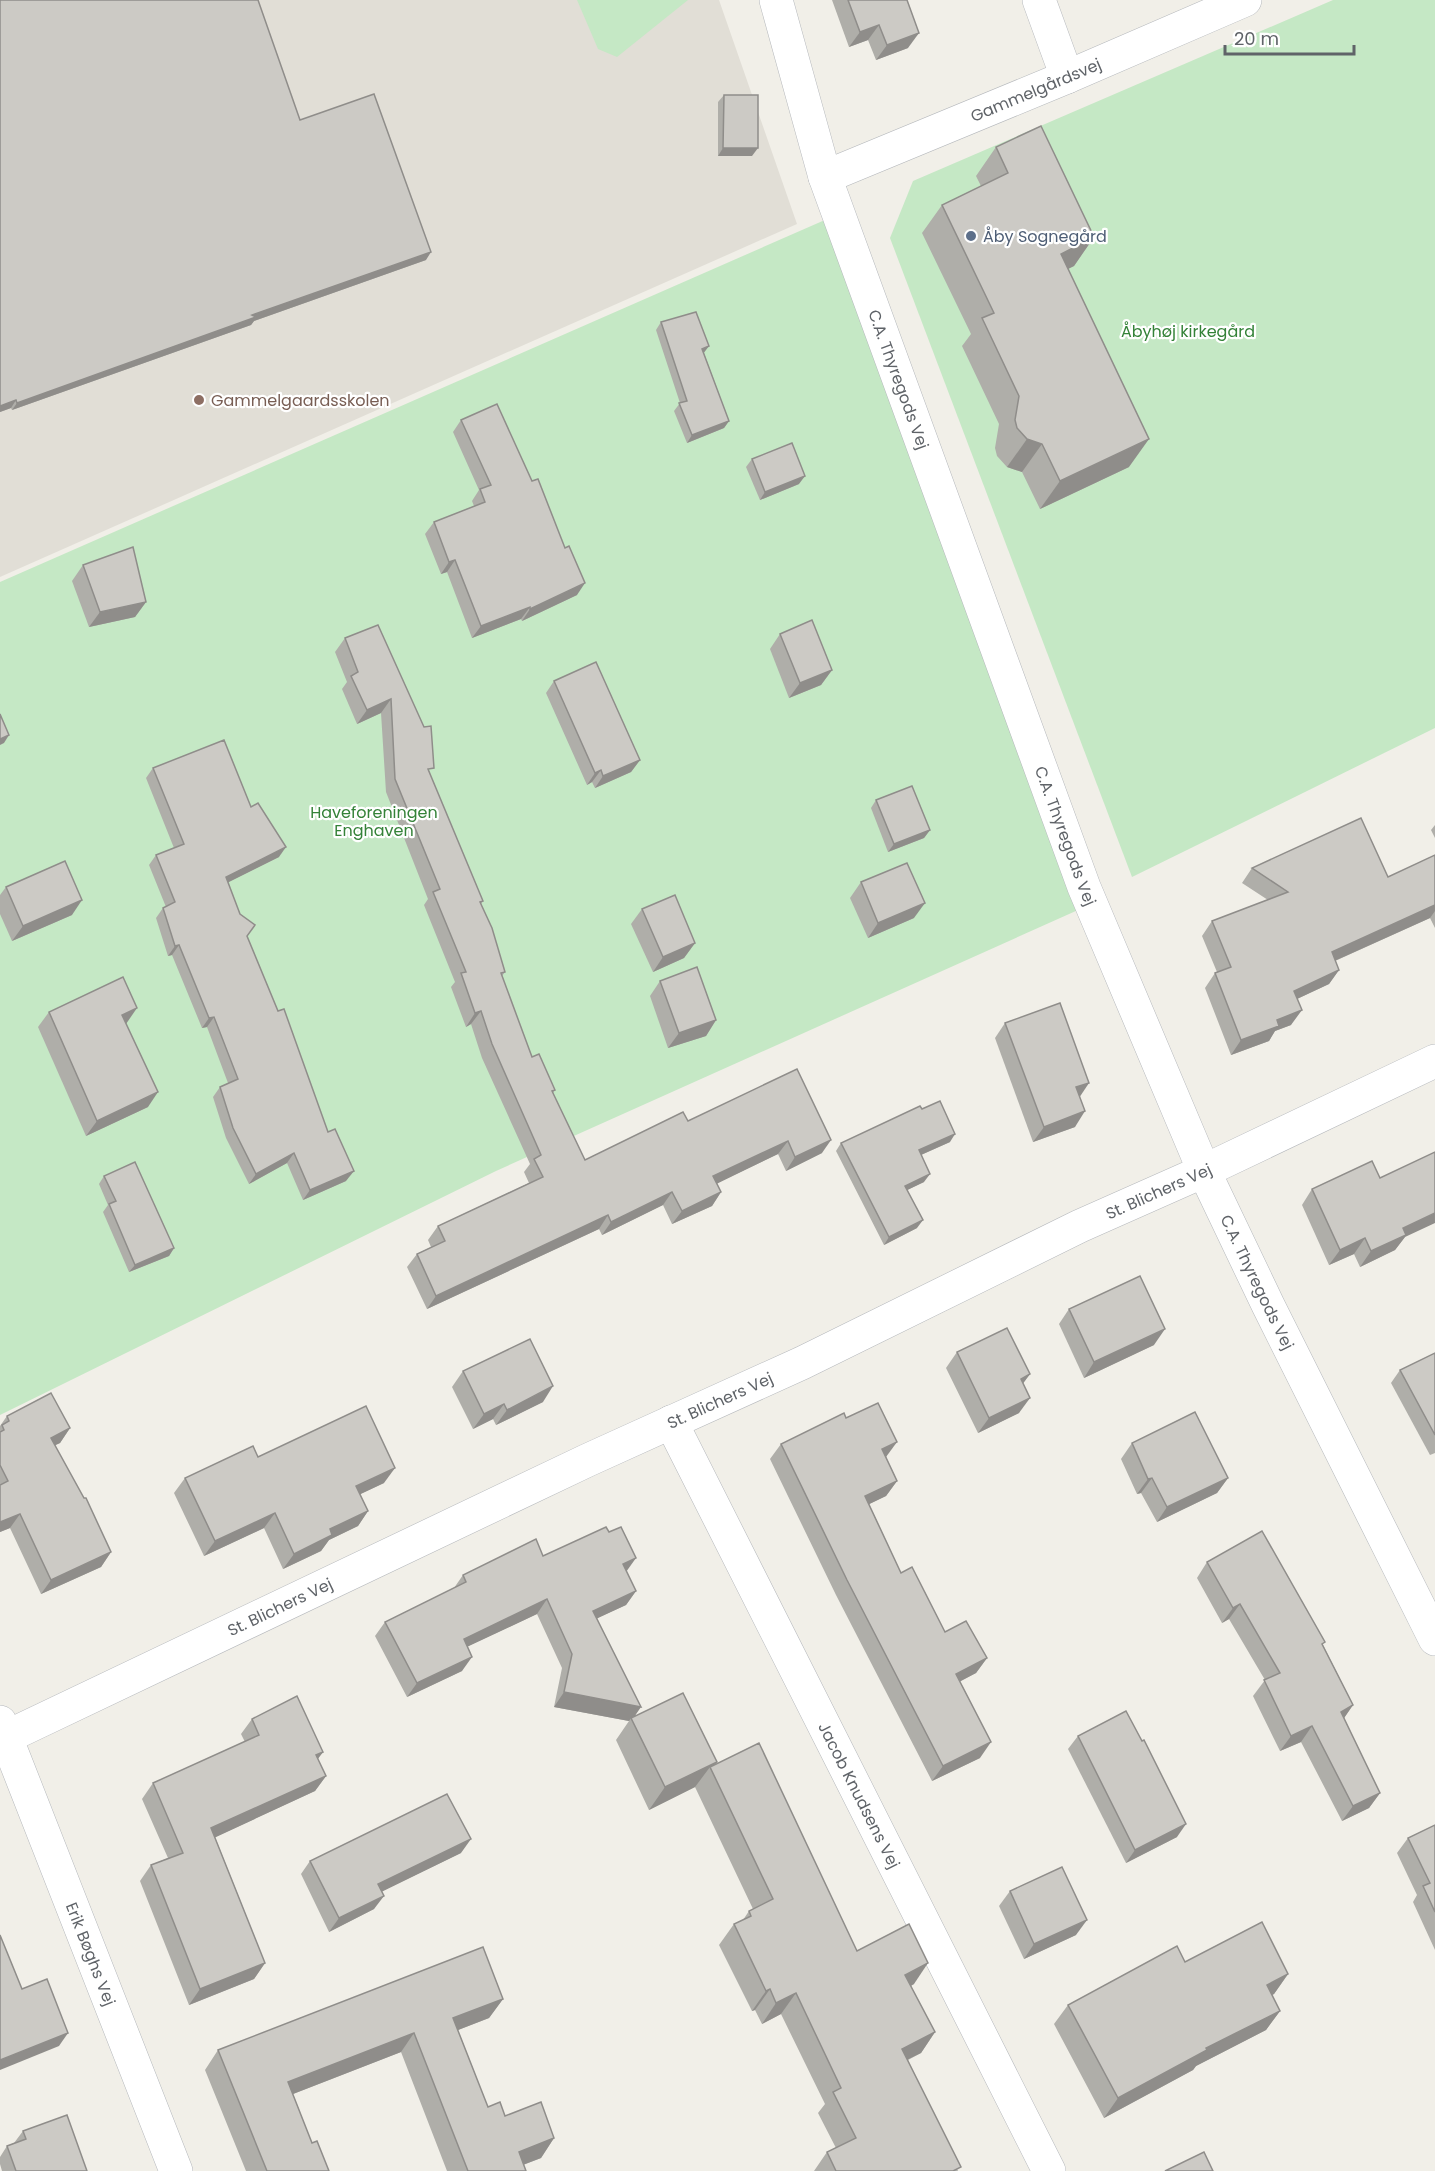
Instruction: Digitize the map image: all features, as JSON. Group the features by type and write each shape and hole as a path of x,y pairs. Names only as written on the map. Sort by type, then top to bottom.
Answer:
{"street":[{"name":"C.A. Thyregods Vej","path":"776,0 825,177 1084,887 1204,1171 1268,1305 1435,1639"},
{"path":"1039,0 1067,77"},
{"name":"Gammelgårdsvej","path":"825,177 1067,77 1245,0"},
{"name":"St. Blichers Vej","path":"2,1734 802,1363 1080,1226 1204,1171 1435,1061"},
{"name":"Jacob Knudsens Vej","path":"671,1422 1049,2171"},
{"name":"Erik Bøghs Vej","path":"2,1734 176,2171"}],"shaded area":[{"name":"Gammelgaardsskolen","path":"0,0 719,0 797,224 0,577"}],"green space":[{"path":"577,0 688,0 617,57 598,49"},
{"name":"Åbyhøj kirkegård","path":"1333,0 1435,0 1435,728 1132,877 890,238 913,181"},
{"name":"Haveforeningen Enghaven","path":"834,216 1087,906 496,1171 0,1415 0,582"}],"building":[{"path":"0,0 258,0 300,120 374,94 431,252 252,315 256,317 17,403 16,400 0,406"},
{"path":"848,0 907,0 919,33 887,45 879,25 860,32"},
{"path":"724,95 758,95 758,148 723,148"},
{"path":"1041,126 1094,237 1061,254 1149,439 1060,481 1042,444 1027,439 1017,428 1015,420 1019,396 982,318 994,313 942,205 1008,173 996,147"},
{"path":"696,312 709,346 702,349 729,421 692,435 679,403 687,401 661,322"},
{"path":"497,404 532,481 538,479 565,548 569,546 585,583 530,609 530,607 481,626 455,560 449,562 434,522 485,502 480,489 491,485 461,420"},
{"path":"792,443 805,476 765,492 752,459"},
{"path":"133,547 146,602 100,612 83,565"},
{"path":"812,620 832,670 800,683 780,634"},
{"path":"378,625 424,727 431,726 434,768 428,769 483,901 480,902 492,928 505,972 501,973 532,1057 539,1054 555,1090 552,1091 585,1160 683,1112 688,1121 797,1069 831,1140 795,1157 788,1141 713,1176 721,1192 682,1211 672,1192 611,1222 608,1215 436,1296 417,1254 445,1241 438,1226 543,1177 534,1159 541,1155 492,1044 481,1011 475,1013 461,973 466,972 433,892 440,889 395,779 391,699 367,710 351,676 358,672 345,638"},
{"path":"596,662 640,760 603,776 601,770 595,773 554,681"},
{"path":"0,714 9,735 0,739"},
{"path":"224,740 251,807 258,803 286,847 226,877 240,914 255,925 247,936 278,1011 284,1009 328,1132 335,1129 354,1171 310,1190 294,1153 256,1174 233,1128 220,1087 238,1079 214,1017 209,1018 179,945 175,946 163,908 175,902 156,855 184,844 153,768"},
{"path":"912,786 930,830 894,844 876,800"},
{"path":"1361,818 1388,877 1435,855 1435,905 1332,952 1339,970 1294,991 1302,1010 1277,1020 1279,1026 1241,1040 1215,973 1231,967 1212,921 1288,892 1252,868"},
{"path":"65,861 82,900 23,926 6,887"},
{"path":"907,863 925,903 878,923 861,882"},
{"path":"675,895 695,943 663,957 642,909"},
{"path":"697,967 716,1020 679,1033 660,981"},
{"path":"123,977 137,1008 122,1015 158,1092 97,1121 49,1012"},
{"path":"1060,1003 1089,1083 1076,1087 1085,1111 1044,1127 1005,1023"},
{"path":"940,1101 955,1134 919,1150 930,1174 905,1186 923,1220 889,1237 841,1143 920,1106 922,1109"},
{"path":"1435,1152 1435,1213 1403,1228 1406,1235 1371,1251 1365,1238 1340,1250 1312,1189 1372,1161 1380,1178"},
{"path":"135,1162 174,1248 135,1265 109,1204 116,1201 104,1176"},
{"path":"1140,1276 1165,1329 1094,1362 1069,1309"},
{"path":"1007,1328 1030,1374 1021,1379 1030,1398 989,1418 957,1352"},
{"path":"530,1339 553,1386 507,1410 504,1404 484,1414 463,1371"},
{"path":"1435,1353 1435,1435 1400,1370"},
{"path":"51,1393 70,1428 51,1438 86,1498 111,1552 51,1580 20,1514 0,1522 0,1485 8,1481 0,1465 0,1432 4,1430 2,1425 9,1421 7,1416"},
{"path":"878,1403 897,1442 882,1449 897,1481 865,1496 901,1573 912,1567 945,1632 966,1621 987,1658 956,1674 991,1742 943,1766 847,1580 781,1444 844,1413 846,1418"},
{"path":"366,1406 395,1468 356,1486 368,1511 330,1529 332,1535 294,1554 275,1513 215,1541 185,1478 253,1446 258,1457"},
{"path":"1195,1412 1228,1478 1167,1507 1152,1478 1148,1479 1132,1443"},
{"path":"606,1527 609,1532 621,1527 636,1558 623,1564 636,1591 593,1611 641,1707 564,1692 572,1654 547,1599 464,1639 472,1657 417,1683 385,1622 466,1582 463,1575 536,1539 543,1556"},
{"path":"1262,1531 1325,1642 1322,1644 1353,1705 1341,1712 1380,1793 1353,1806 1312,1726 1291,1736 1264,1680 1280,1673 1240,1604 1233,1608 1207,1562"},
{"path":"683,1693 717,1762 665,1787 631,1718"},
{"path":"297,1696 323,1752 316,1755 326,1776 211,1828 265,1963 200,1989 151,1865 183,1853 153,1783 259,1735 252,1719"},
{"path":"1126,1711 1142,1741 1144,1740 1186,1824 1135,1850 1078,1736"},
{"path":"759,1743 857,1951 909,1924 928,1963 905,1975 935,2032 902,2049 961,2167 953,2171 836,2171 827,2152 856,2138 833,2092 841,2088 796,1993 776,2003 770,1989 766,1991 734,1924 751,1916 749,1911 773,1899 710,1767"},
{"path":"447,1794 471,1839 378,1884 384,1896 339,1918 310,1861"},
{"path":"1435,1825 1435,1912 1423,1886 1430,1883 1408,1838"},
{"path":"1062,1867 1087,1920 1034,1944 1010,1891"},
{"path":"1262,1922 1288,1974 1267,1985 1280,2011 1206,2048 1207,2050 1118,2098 1068,2005 1177,1946 1185,1962"},
{"path":"0,1935 22,1989 47,1979 68,2033 0,2060"},
{"path":"483,1947 503,1999 453,2018 488,2107 500,2102 505,2116 541,2102 554,2138 519,2152 526,2171 468,2171 414,2033 288,2082 312,2143 317,2141 329,2171 267,2171 218,2050"},
{"path":"67,2115 87,2171 16,2171 7,2146 26,2139 23,2131"},
{"path":"1204,2152 1213,2171 1165,2171"}],"place":[{"name":"Åby Sognegård","path":"971,236"},
{"name":"Gammelgaardsskolen","path":"199,400"}]}
